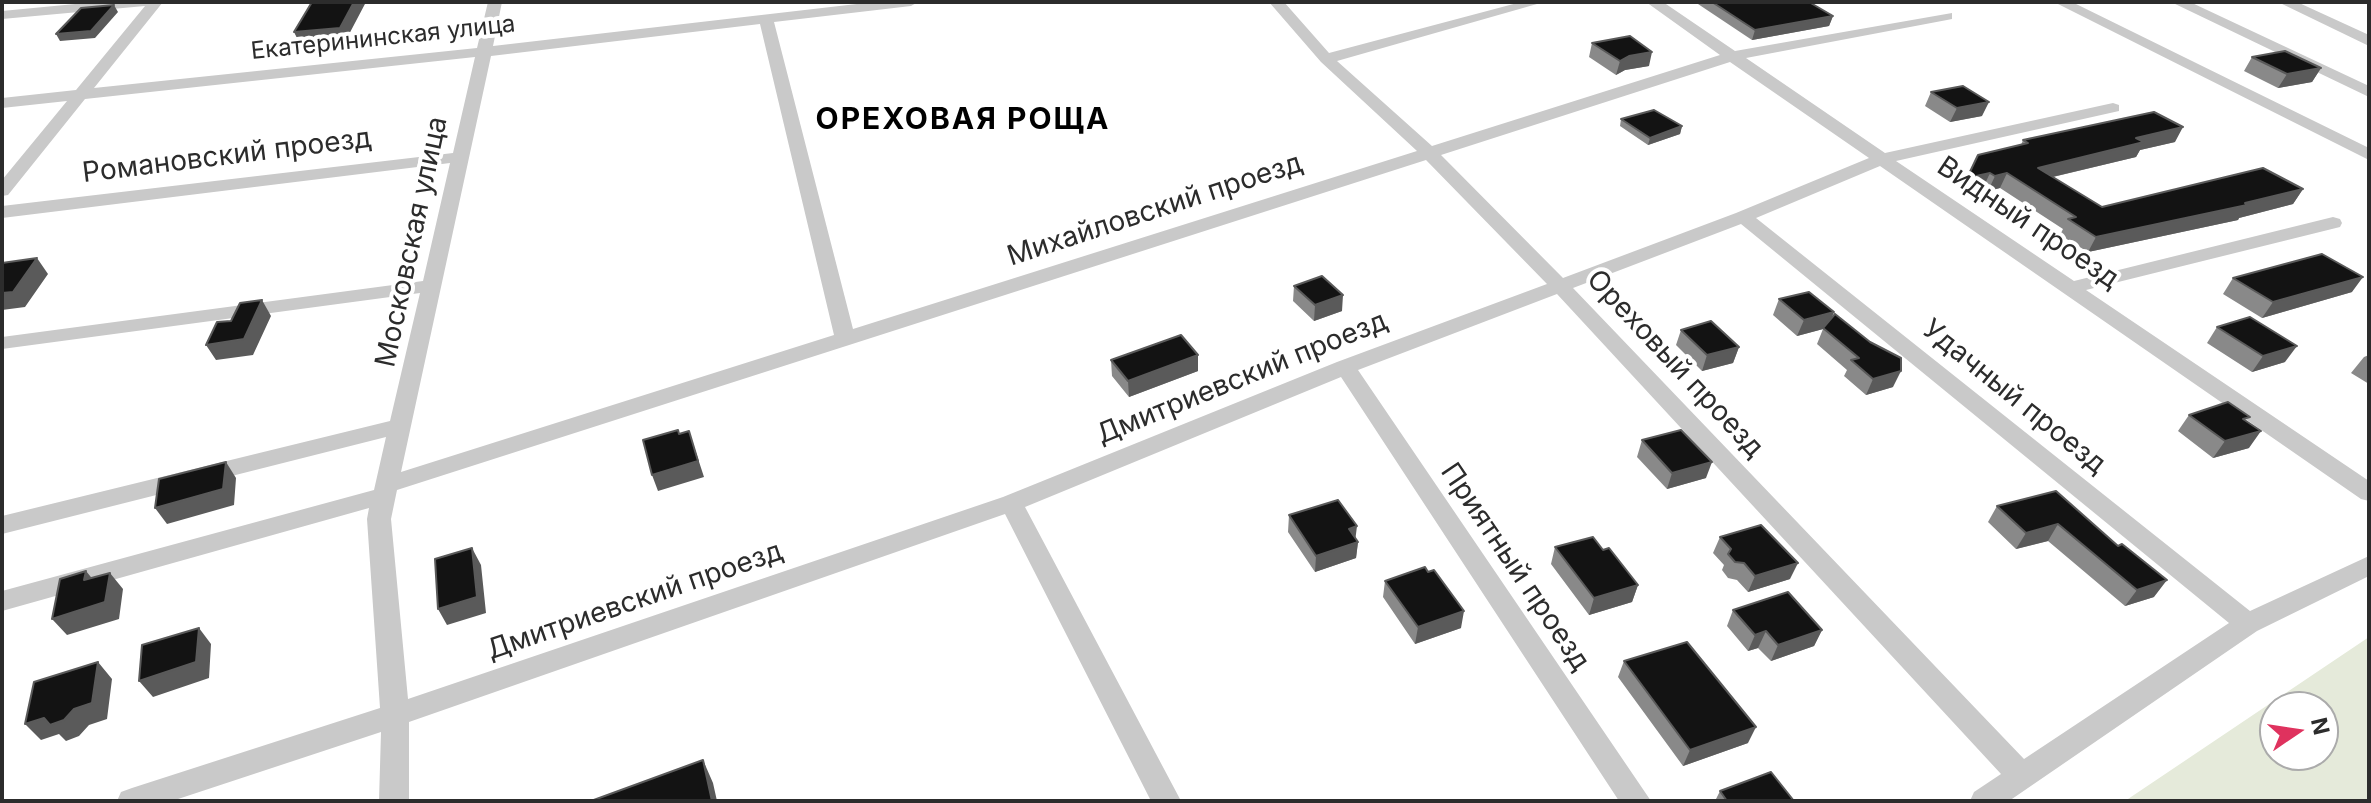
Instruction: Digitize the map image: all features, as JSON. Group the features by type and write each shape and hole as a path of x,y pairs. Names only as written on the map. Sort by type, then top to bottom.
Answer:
{"street":[{"path":"2,15 143,2"},
{"path":"2,191 156,2"},
{"name":"Московская улица","path":"394,801 395,715 379,519 495,2"},
{"name":"Екатерининская улица","path":"2,103 911,2"},
{"name":"Ореховый проезд","path":"1276,2 1326,59 1428,152 1560,286 2022,777"},
{"path":"1326,59 1537,2"},
{"name":"Видный проезд","path":"1653,2 1885,158 2369,493"},
{"path":"2061,2 2369,155"},
{"path":"2178,2 2369,92"},
{"path":"2285,2 2369,41"},
{"name":"Михайловский проезд","path":"2,601 386,490 845,337 1734,56 1947,16"},
{"path":"766,19 845,337"},
{"name":"Дмитриевский проезд","path":"132,801 395,715 1011,503 1345,367 1743,217 1885,158 2113,108"},
{"name":"Романовский проезд","path":"2,212 459,157"},
{"name":"Удачный проезд","path":"1743,217 2248,624"},
{"path":"2073,287 2333,223"},
{"path":"2,343 431,286"},
{"name":"Приятный проезд","path":"1345,367 1636,801"},
{"path":"2,525 400,426"},
{"path":"1011,503 1166,801"},
{"path":"1985,801 2248,624 2369,565"}],"green space":[{"path":"2369,637 2369,801 2125,801 2259,711 2259,771 2339,771 2339,691 2289,691"}],"building":[{"path":"312,2 354,2 340,28 294,32"},
{"path":"1712,2 1809,2 1833,16 1755,30"},
{"path":"114,5 91,31 56,34 81,8"},
{"path":"1630,36 1652,52 1620,61 1592,43"},
{"path":"2285,51 2321,68 2287,74 2252,57"},
{"path":"1963,86 1989,102 1957,108 1931,92"},
{"path":"1654,110 1682,126 1650,138 1621,119"},
{"path":"2154,112 2183,127 2136,138 2144,142 2038,168 2102,207 2263,168 2303,189 2245,203 2247,205 2096,237 2068,219 2076,217 2007,173 1967,178 1978,155 2028,143 2023,140"},
{"path":"2322,254 2363,277 2273,302 2233,278"},
{"path":"37,258 13,292 2,293 2,263"},
{"path":"1322,276 1343,295 1315,305 1294,286"},
{"path":"1809,292 1834,312 1804,320 1779,299"},
{"path":"262,300 244,339 206,345 217,322 231,321 240,303"},
{"path":"1835,314 1870,342 1901,358 1901,371 1873,379 1851,360 1859,358 1823,328"},
{"path":"2250,317 2297,346 2263,356 2217,327"},
{"path":"1711,321 1739,347 1707,355 1681,330"},
{"path":"1181,335 1198,355 1128,381 1111,360"},
{"path":"2228,402 2250,417 2243,419 2261,431 2225,441 2189,415"},
{"path":"678,430 679,434 689,431 698,461 652,475 643,440"},
{"path":"1681,430 1712,462 1672,473 1642,440"},
{"path":"226,462 223,489 155,508 159,479"},
{"path":"2056,491 2118,546 2122,544 2167,580 2137,590 2058,524 2026,533 1997,506"},
{"path":"1338,500 1357,526 1349,529 1358,542 1316,556 1289,515"},
{"path":"1761,525 1798,563 1755,576 1744,563 1735,562 1728,554 1731,549 1720,537"},
{"path":"1593,537 1603,550 1609,548 1638,585 1594,598 1555,547"},
{"path":"472,548 477,597 438,609 435,559"},
{"path":"1425,567 1428,572 1434,570 1464,611 1418,627 1385,581"},
{"path":"86,571 84,580 110,573 105,602 52,619 60,579"},
{"path":"1788,592 1822,630 1778,645 1766,631 1755,635 1733,610"},
{"path":"199,628 196,662 139,681 142,645"},
{"path":"1687,642 1756,727 1690,750 1624,661"},
{"path":"98,662 92,703 74,709 64,720 50,725 44,718 25,724 34,682"},
{"path":"703,760 712,801 591,801"},
{"path":"1771,772 1794,801 1727,801 1720,791"}],"district":[{"name":"ОРЕХОВАЯ РОЩА","path":"963,120"}]}
